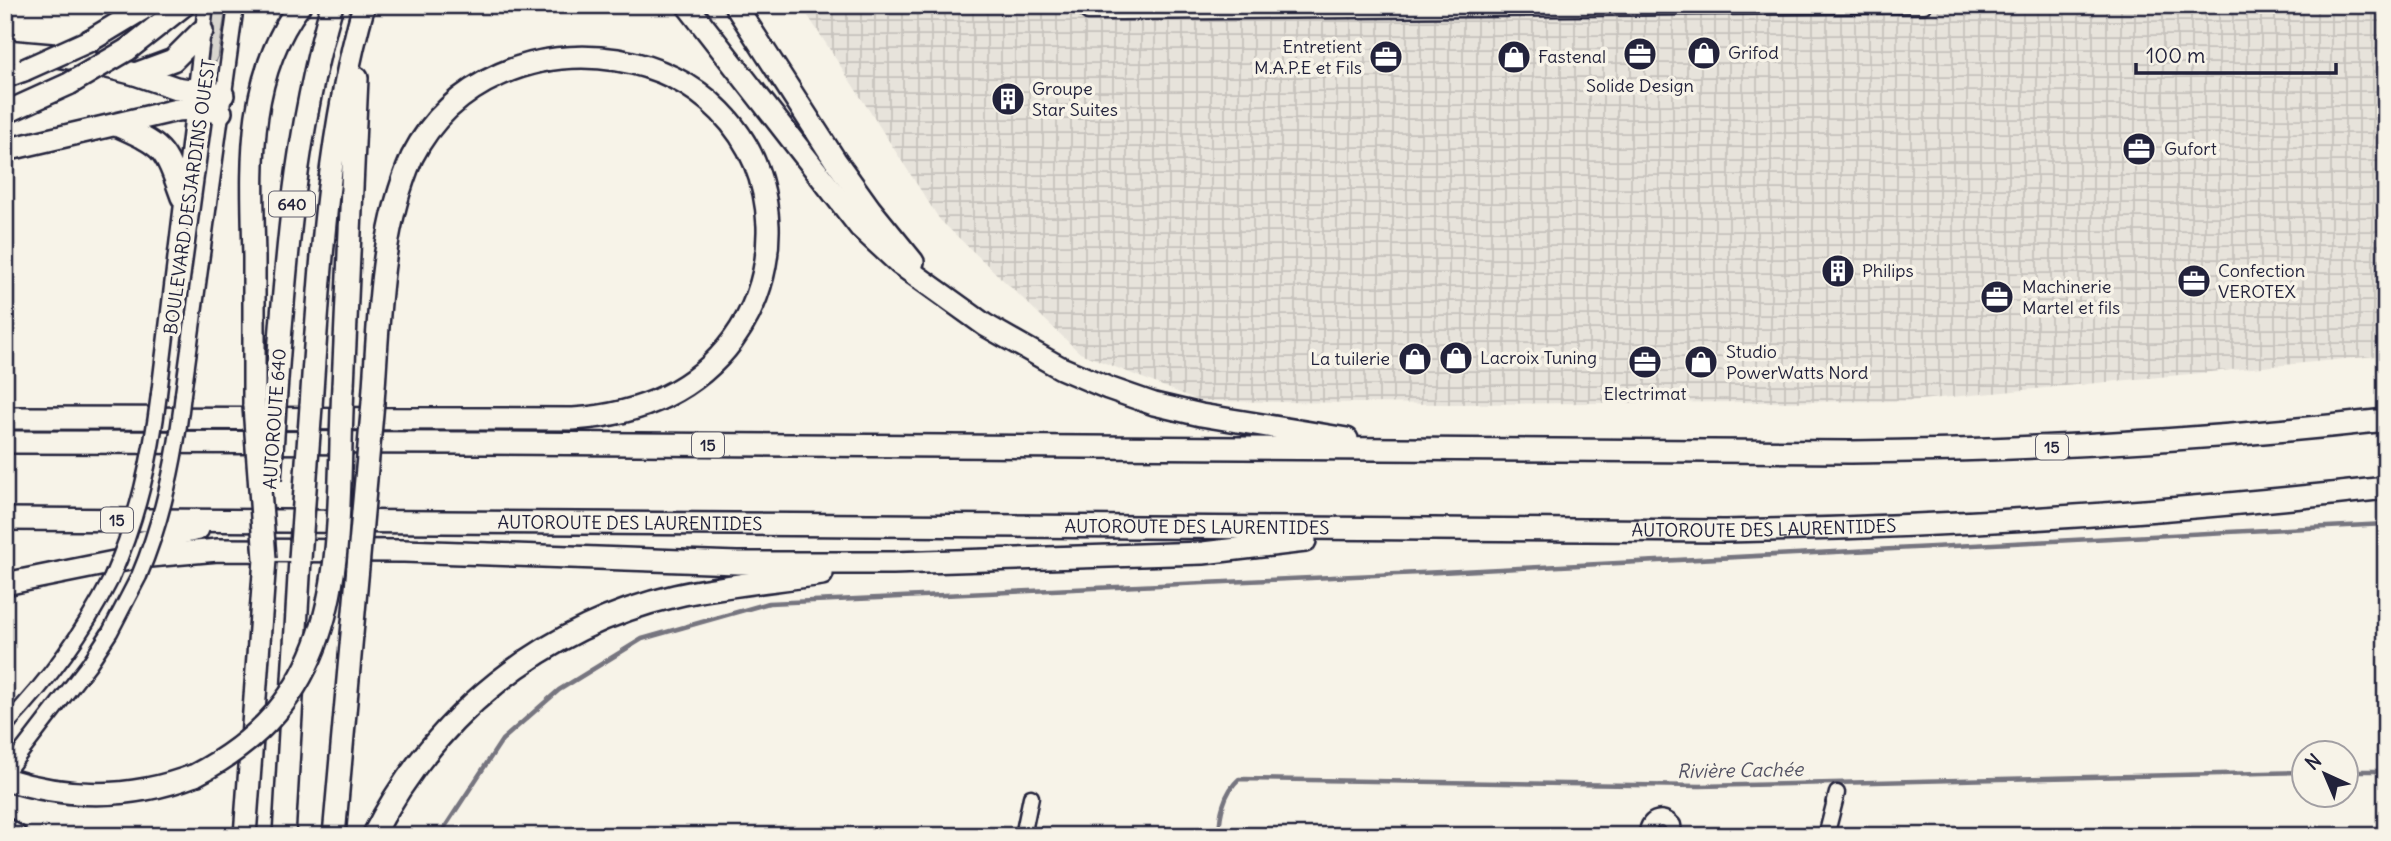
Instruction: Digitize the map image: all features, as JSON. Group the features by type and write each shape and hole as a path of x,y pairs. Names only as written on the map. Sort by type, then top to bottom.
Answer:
{"highway":[{"path":"15,74 91,40 149,5"},
{"path":"245,836 265,559 265,406 253,183 255,126 268,64 284,29 300,5"},
{"name":"AUTOROUTE 640","path":"265,406 298,153 313,76 332,5"},
{"path":"687,5 860,227 900,264 985,325 1023,348 1082,377 1127,395 1201,415 1410,450"},
{"path":"735,5 858,193 934,288"},
{"path":"5,113 69,84 127,50 179,10"},
{"path":"11,779 76,793 124,793 165,785 195,775 231,754 267,723 298,682 317,644 326,613 333,564 361,12"},
{"name":"AUTOROUTE 640","path":"284,836 300,559 328,189 343,90 361,12"},
{"path":"135,74 173,60 202,31"},
{"path":"5,418 52,418 573,419 622,413 662,399 697,378 728,346 752,309 762,281 767,248 766,203 754,161 731,122 702,91 677,74 650,61 605,49 561,49 509,62 472,83 435,120 413,157 402,186 386,259 373,402 358,567 334,836"},
{"path":"5,51 51,55 135,74 176,88 193,100 222,104"},
{"path":"5,150 177,110 193,100"},
{"path":"116,125 160,148 170,164 182,197"},
{"path":"5,407 52,418"},
{"name":"15","path":"5,442 1956,451 2185,439 2386,420"},
{"name":"AUTOROUTE DES LAURENTIDES","path":"5,519 1670,531 1896,527 2124,514 2386,488"},
{"path":"5,569 135,544 230,521"},
{"path":"5,583 139,557 218,550 404,551 737,563 893,564 1203,553 1401,530"},
{"path":"373,836 413,769 456,719 486,690 520,664 574,632 631,608 675,596 893,564"},
{"path":"5,829 16,836"}],"street":[{"name":"BOULEVARD DESJARDINS OUEST","path":"5,726 45,683 70,650 111,579 144,489 159,394 206,5"},
{"name":"BOULEVARD DESJARDINS OUEST","path":"11,779 95,655 139,576 169,488 236,5"},
{"path":"1088,9 1924,5"},
{"path":"1826,836 1837,793"},
{"path":"1023,836 1031,797"},
{"path":"1647,836 1648,825 1661,817 1674,825 1674,836"}],"shaded area":[{"path":"214,5 227,5 219,54 206,80"},
{"path":"801,5 2386,5 2386,355 1909,401 1445,404 1200,401 1080,353 940,220"}],"waterway":[{"path":"439,836 502,740 559,690 642,639 769,603 2386,524"},
{"name":"Rivière Cachée","path":"2360,771 2386,771"},
{"name":"Rivière Cachée","path":"1220,836 1224,804 1239,779 1700,786 2290,772"}],"place":[{"name":"Grifod","path":"1704,53"},
{"name":"Solide Design","path":"1640,54"},
{"name":"Entretient M.A.P.E et Fils","path":"1386,57"},
{"name":"Fastenal","path":"1514,57"},
{"name":"Groupe Star Suites","path":"1008,99"},
{"name":"Gufort","path":"2139,149"},
{"name":"Philips","path":"1838,271"},
{"name":"Confection VEROTEX","path":"2194,281"},
{"name":"Machinerie Martel et fils","path":"1997,297"},
{"name":"Lacroix Tuning","path":"1456,358"},
{"name":"La tuilerie","path":"1415,359"},
{"name":"Electrimat","path":"1645,362"},
{"name":"Studio PowerWatts Nord","path":"1701,362"}]}
